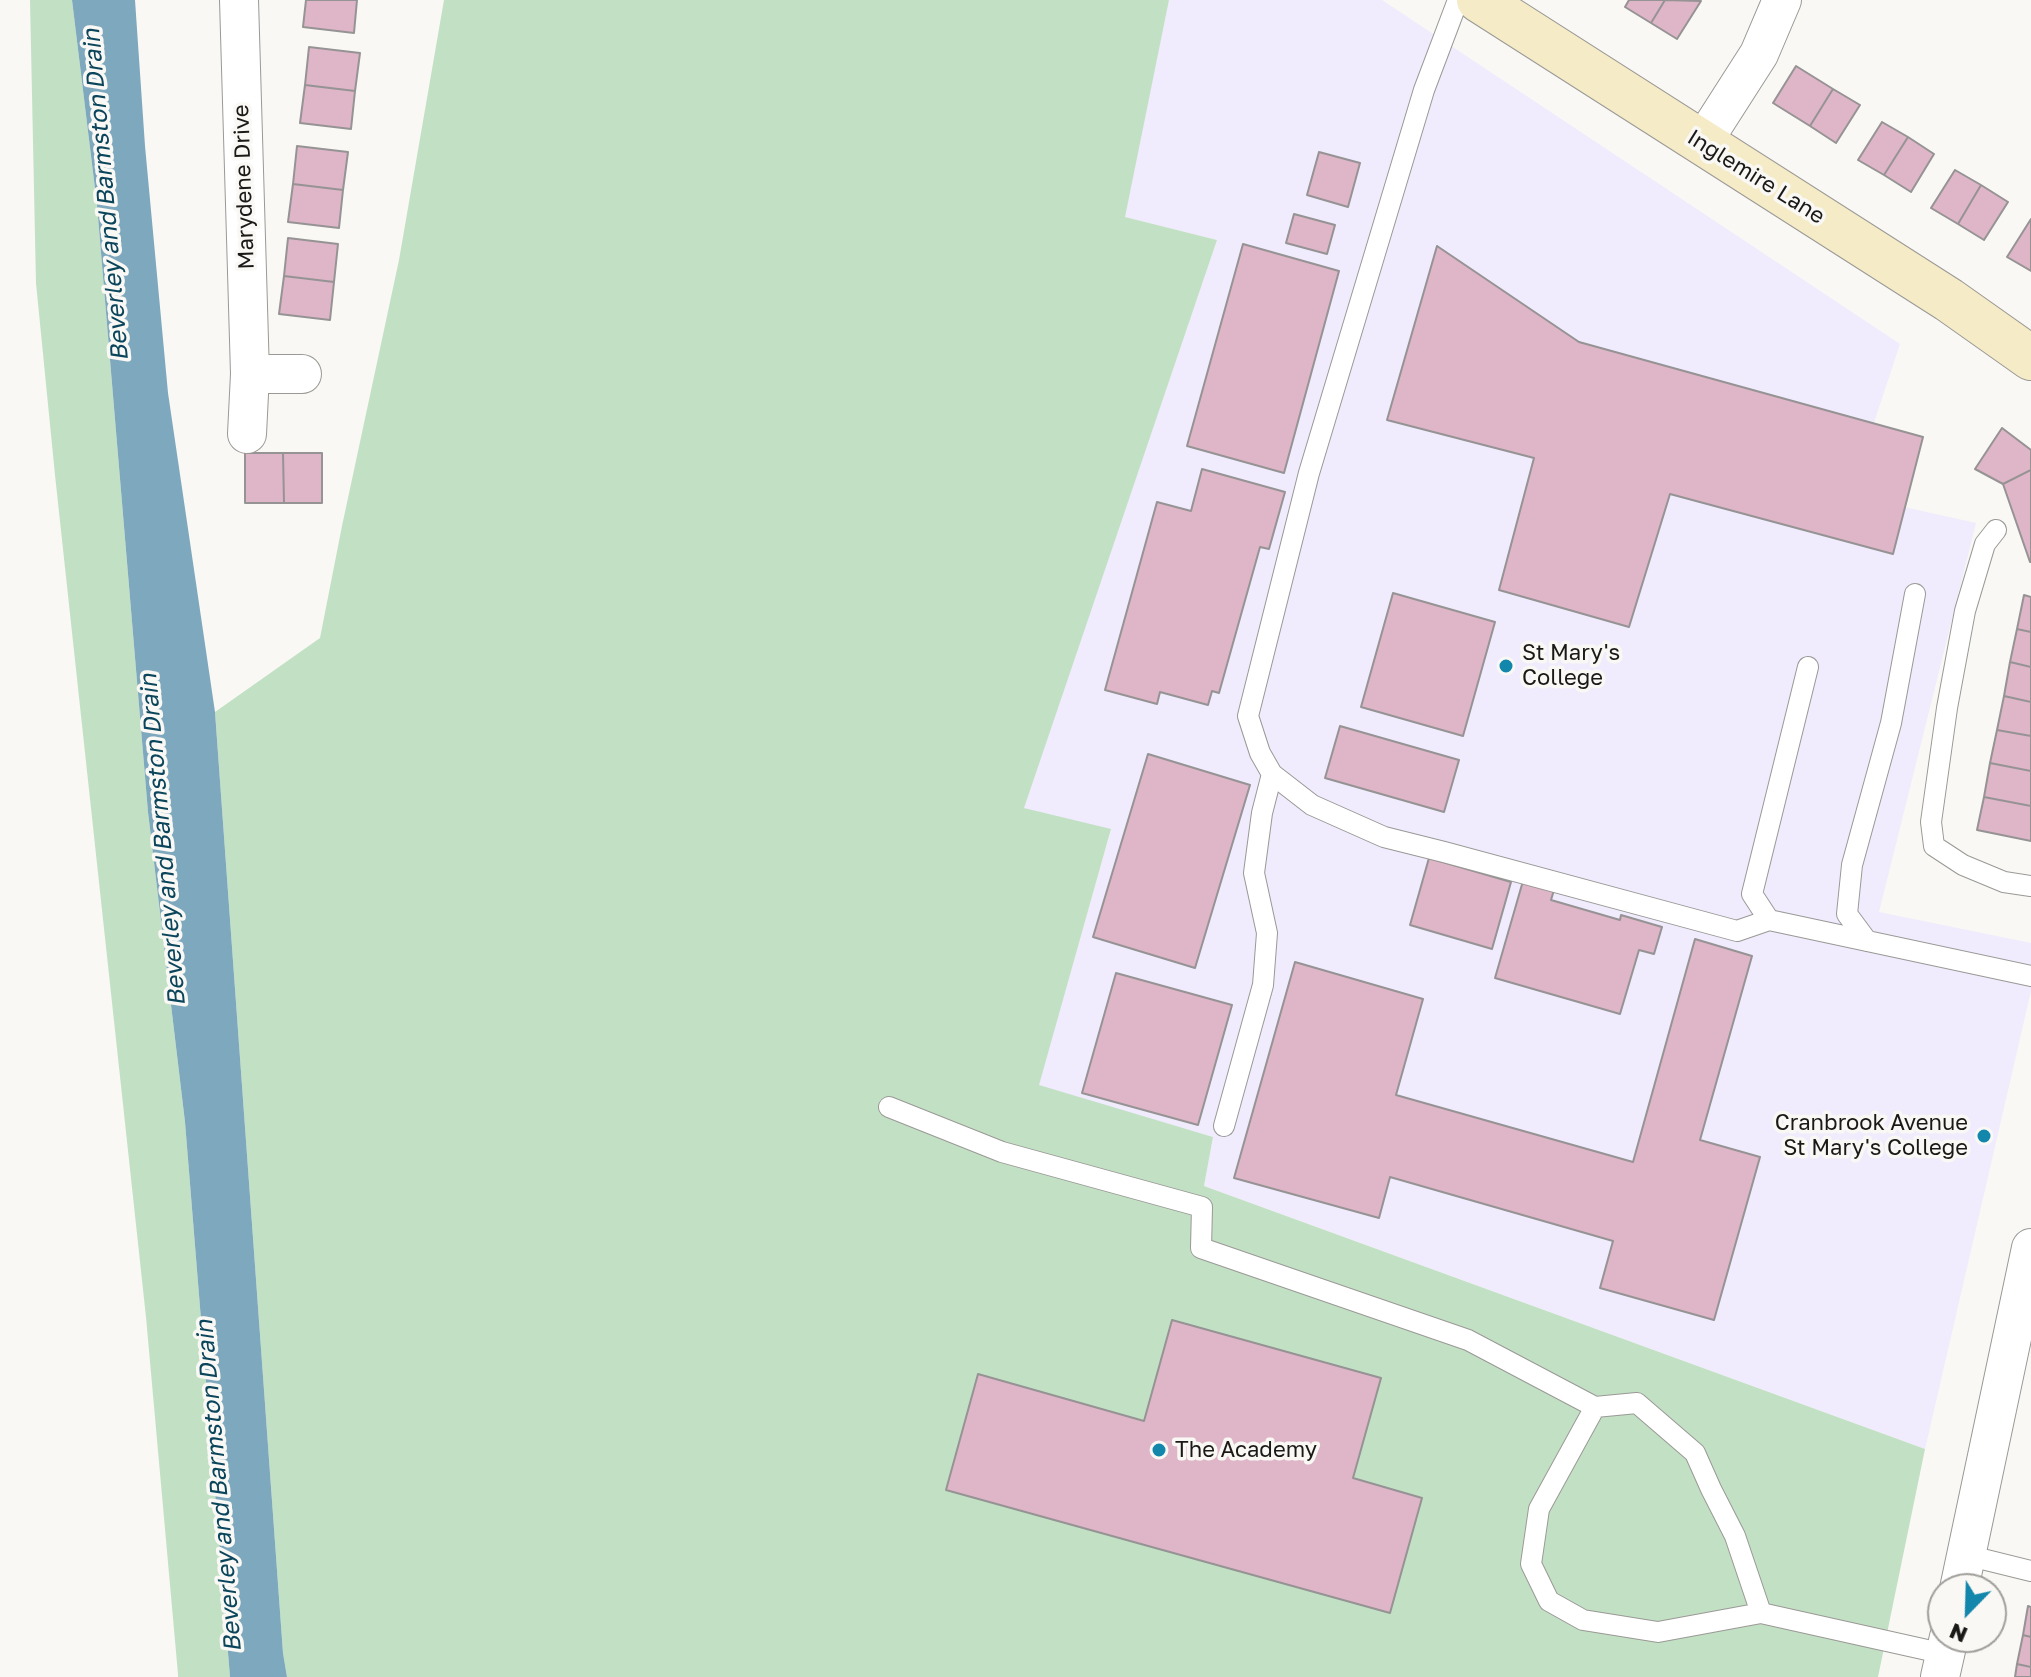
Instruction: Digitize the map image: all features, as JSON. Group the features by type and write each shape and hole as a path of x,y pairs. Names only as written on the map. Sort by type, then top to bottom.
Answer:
{"street":[{"name":"Marydene Drive","path":"239,0 250,374 247,434"},
{"name":"Inglemire Lane","path":"1479,0 1949,300 2031,358"},
{"path":"1702,143 1759,54 1782,0"},
{"path":"250,374 302,374"},
{"path":"1963,1572 2031,1248"}],"lane":[{"path":"1458,0 1412,128 1309,473 1248,716 1260,753 1272,774 1312,805 1384,837 1737,931 1769,920 2031,976"},
{"path":"1996,530 1985,544 1965,611 1931,822 1934,846 1963,865 2004,882 2031,886"},
{"path":"1867,941 1847,914 1852,865 1891,723 1915,594"},
{"path":"1769,920 1752,894 1808,667"},
{"path":"1224,1126 1263,985 1267,933 1254,873 1262,813 1272,774"},
{"path":"889,1107 1002,1152 1202,1207 1201,1248 1468,1340 1595,1407 1637,1403 1695,1453 1735,1536 1761,1613"},
{"path":"1595,1407 1539,1509 1531,1564 1549,1601 1583,1620 1658,1632 1761,1613 1945,1656"},
{"path":"1963,1572 2031,1571"}],"shaded area":[{"name":"St Mary's College","path":"1169,0 1382,0 1900,344 1850,495 1976,523 1879,912 2031,943 2031,991 1925,1449 1204,1186 1213,1137 1038,1086 1111,830 1023,808 1217,240 1124,217"}],"green space":[{"path":"30,0 72,0 97,205 148,812 185,1122 230,1677 178,1677 146,1317 36,283"},
{"path":"444,0 1169,0 1125,217 1217,240 1024,808 1111,829 1039,1085 1213,1137 1204,1186 1925,1449 1878,1677 287,1677 215,712 320,638 399,260"}],"water":[{"name":"Beverley and Barmston Drain","path":"72,0 135,0 168,393 215,712 287,1677 230,1677 185,1122 148,812 97,205"}],"building":[{"path":"306,0 357,0 354,33 303,27"},
{"path":"1629,0 1665,0 1651,23 1625,7"},
{"path":"1665,0 1701,1 1677,39 1651,23"},
{"path":"309,47 360,53 355,91 305,85"},
{"path":"1796,66 1833,89 1810,126 1773,103"},
{"path":"305,85 355,91 351,129 300,123"},
{"path":"1833,89 1860,105 1836,143 1810,126"},
{"path":"1882,122 1908,137 1884,175 1858,160"},
{"path":"1908,137 1934,154 1911,192 1884,175"},
{"path":"297,146 348,152 343,190 293,184"},
{"path":"1319,152 1360,163 1348,207 1307,195"},
{"path":"1955,170 1981,185 1958,224 1931,208"},
{"path":"293,184 343,190 339,228 288,222"},
{"path":"1981,185 2008,202 1984,240 1958,224"},
{"path":"1294,214 1335,225 1327,254 1286,243"},
{"path":"2031,219 2031,271 2007,257"},
{"path":"288,238 338,244 334,282 284,276"},
{"path":"1243,244 1339,271 1284,473 1187,446"},
{"path":"1437,246 1579,342 1923,437 1893,554 1670,494 1629,627 1499,590 1534,458 1387,420"},
{"path":"284,276 334,282 330,320 279,314"},
{"path":"2002,428 2031,450 2031,470 2003,484 1975,469"},
{"path":"245,453 283,453 284,503 245,503"},
{"path":"283,453 322,453 322,503 284,503"},
{"path":"1202,469 1285,492 1269,549 1260,547 1219,693 1212,691 1208,705 1160,692 1157,704 1105,690 1157,502 1191,511"},
{"path":"2031,470 2031,562 2030,562 2003,484"},
{"path":"1393,593 1495,622 1463,736 1361,707"},
{"path":"2024,595 2031,597 2031,632 2017,629"},
{"path":"2017,629 2031,632 2031,667 2010,662"},
{"path":"2010,662 2031,667 2031,702 2004,696"},
{"path":"2004,696 2031,702 2031,736 1997,730"},
{"path":"1340,726 1459,760 1444,812 1325,778"},
{"path":"1997,730 2031,736 2031,771 1990,763"},
{"path":"1148,754 1250,785 1195,968 1093,937"},
{"path":"1990,763 2031,771 2031,806 1984,797"},
{"path":"1984,797 2031,806 2031,841 1977,830"},
{"path":"1429,858 1511,882 1492,949 1410,925"},
{"path":"1523,881 1554,890 1551,900 1620,920 1621,915 1662,927 1654,954 1639,950 1620,1014 1495,978"},
{"path":"1695,939 1752,956 1700,1140 1760,1157 1714,1320 1600,1288 1613,1241 1390,1177 1379,1218 1234,1178 1295,962 1423,999 1396,1095 1633,1162"},
{"path":"1116,973 1232,1005 1198,1125 1082,1093"},
{"name":"The Academy","path":"1172,1320 1381,1378 1353,1478 1422,1498 1390,1613 946,1490 978,1374 1144,1421"},
{"path":"2028,1606 2031,1607 2031,1637 2023,1635"},
{"path":"2023,1635 2031,1637 2031,1667 2017,1664"},
{"path":"2017,1664 2031,1667 2031,1677 2015,1677"}],"place":[{"name":"St Mary's College","path":"1506,666"},
{"name":"Cranbrook Avenue St Mary's College","path":"1984,1136"},
{"name":"The Academy","path":"1159,1450"}]}
